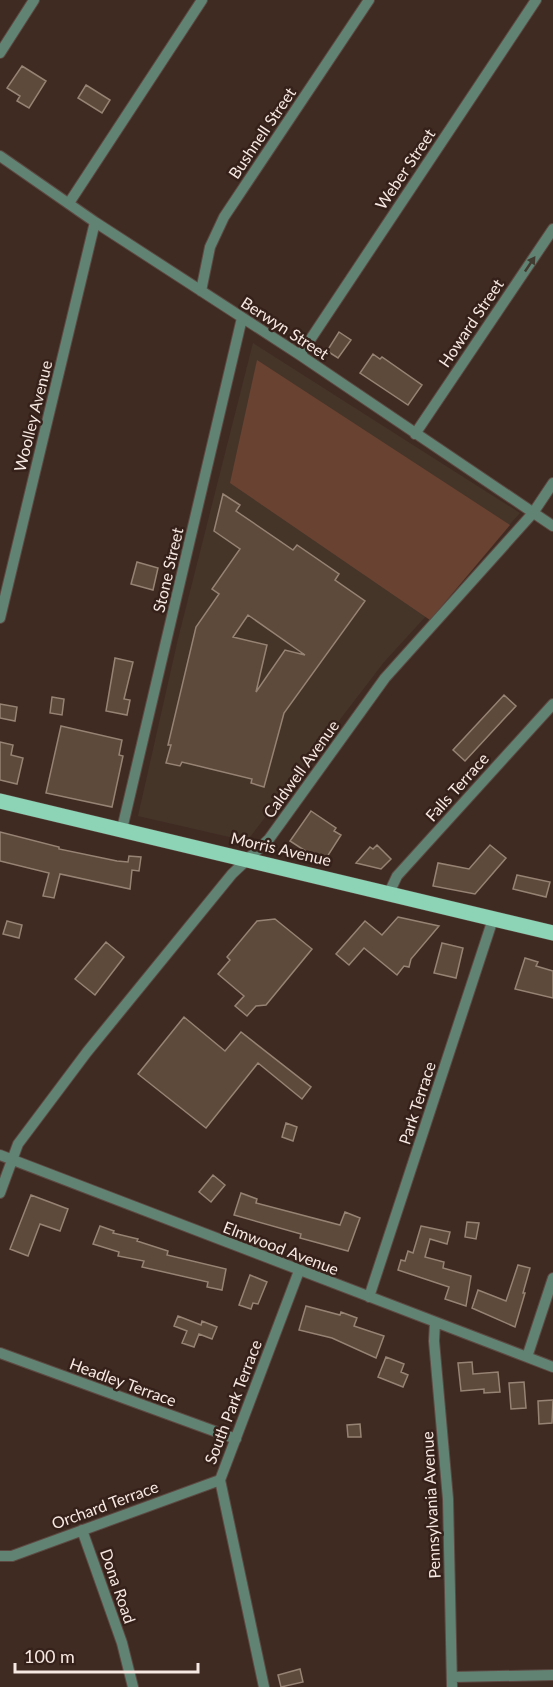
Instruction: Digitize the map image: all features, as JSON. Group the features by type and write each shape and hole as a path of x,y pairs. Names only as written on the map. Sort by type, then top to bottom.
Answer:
{"main road":[{"name":"Morris Avenue","path":"0,801 553,933"}],"street":[{"path":"0,53 34,0"},
{"path":"69,203 202,0"},
{"name":"Bushnell Street","path":"201,291 210,247 224,217 369,0"},
{"name":"Weber Street","path":"300,355 536,0"},
{"name":"Berwyn Street","path":"0,156 95,222 300,355 553,526"},
{"name":"Woolley Avenue","path":"0,618 95,222"},
{"name":"Howard Street","path":"415,434 553,229"},
{"name":"Stone Street","path":"122,829 242,318"},
{"name":"Caldwell Avenue","path":"0,1193 18,1144 148,973 232,874 269,839 385,678 533,513 553,483"},
{"name":"Falls Terrace","path":"389,894 397,876 553,704"},
{"name":"Park Terrace","path":"369,1297 493,919"},
{"name":"Elmwood Avenue","path":"0,1155 299,1272 553,1367"},
{"name":"South Park Terrace","path":"264,1687 220,1480 299,1272"},
{"path":"527,1357 553,1278"},
{"name":"Pennsylvania Avenue","path":"435,1322 434,1341 448,1499 452,1682"},
{"name":"Headley Terrace","path":"0,1353 236,1439"},
{"name":"Orchard Terrace","path":"0,1556 12,1556 220,1480"},
{"name":"Dona Road","path":"82,1530 122,1643 133,1687"},
{"path":"452,1682 553,1675"}],"shaded area":[{"path":"253,343 520,513 384,662 247,841 138,816 178,639"},
{"path":"257,360 510,525 430,620 230,483"}],"building":[{"path":"22,66 46,81 29,108 17,101 20,96 7,88"},
{"path":"86,85 110,100 102,113 78,98"},
{"path":"339,332 351,340 338,358 327,351"},
{"path":"373,354 380,359 382,357 422,385 408,405 360,373"},
{"path":"223,494 240,505 236,511 293,550 297,545 339,574 335,580 365,601 284,713 264,787 251,783 252,779 182,762 180,766 166,763 171,745 168,745 196,627 219,594 212,589 240,549 214,531","holes":["248,615 305,655 285,650 256,692 267,645 233,637"]},
{"path":"137,562 158,568 153,590 131,584"},
{"path":"115,658 133,662 124,699 130,700 127,715 106,711"},
{"path":"504,695 516,706 465,761 453,750"},
{"path":"52,697 64,699 62,715 50,713"},
{"path":"0,704 17,707 15,721 0,718"},
{"path":"61,726 122,740 119,755 123,756 112,807 46,793"},
{"path":"0,742 13,745 11,755 23,758 17,784 0,780"},
{"path":"311,811 336,828 334,831 341,835 327,857 307,852 290,841"},
{"path":"0,832 59,847 59,849 117,861 128,862 129,856 141,857 139,871 132,870 130,889 60,874 54,898 43,896 49,873 0,861"},
{"path":"377,845 391,859 381,869 356,863 370,847 373,849"},
{"path":"490,845 506,858 475,894 433,886 438,863 469,869"},
{"path":"517,875 550,882 546,897 513,889"},
{"path":"398,917 439,926 411,959 409,967 404,966 397,975 364,948 349,965 336,954 365,921 382,935"},
{"path":"275,919 312,949 266,1005 256,1006 247,1016 235,1006 244,996 218,974 230,960 227,957 257,921"},
{"path":"7,921 22,925 19,938 3,934"},
{"path":"106,942 124,957 95,995 75,979"},
{"path":"442,943 463,948 456,978 434,973"},
{"path":"525,958 538,962 536,966 553,971 553,998 515,989"},
{"path":"184,1017 225,1051 241,1032 311,1087 302,1099 258,1063 206,1128 138,1074"},
{"path":"286,1123 297,1127 293,1141 282,1137"},
{"path":"213,1175 225,1185 211,1202 199,1192"},
{"path":"241,1193 257,1199 256,1203 340,1225 345,1212 360,1218 348,1251 300,1238 301,1234 234,1215"},
{"path":"31,1195 68,1209 60,1231 40,1224 28,1256 10,1249"},
{"path":"467,1222 479,1223 476,1239 465,1237"},
{"path":"100,1226 114,1231 113,1233 138,1239 137,1241 168,1251 167,1255 226,1269 222,1290 207,1287 208,1282 142,1267 144,1261 118,1256 119,1252 93,1244"},
{"path":"421,1226 450,1232 447,1244 430,1239 425,1257 444,1262 443,1268 471,1276 466,1306 445,1299 449,1287 398,1270 401,1260 405,1261 408,1251 413,1253"},
{"path":"518,1265 530,1268 515,1327 472,1308 478,1290 506,1301"},
{"path":"250,1275 267,1282 258,1304 253,1303 251,1309 239,1305"},
{"path":"306,1306 340,1315 341,1312 357,1318 354,1326 384,1336 376,1358 332,1338 299,1330"},
{"path":"178,1316 201,1325 202,1321 217,1327 212,1339 199,1334 194,1347 182,1343 187,1331 174,1326"},
{"path":"386,1357 404,1364 401,1372 408,1375 403,1387 378,1377"},
{"path":"472,1362 473,1374 498,1372 500,1392 484,1393 484,1389 461,1391 458,1363"},
{"path":"524,1382 526,1408 511,1409 509,1383"},
{"path":"553,1400 552,1423 539,1424 538,1401"},
{"path":"360,1424 361,1437 348,1437 347,1425"},
{"path":"300,1669 303,1682 281,1687 278,1675"}]}
